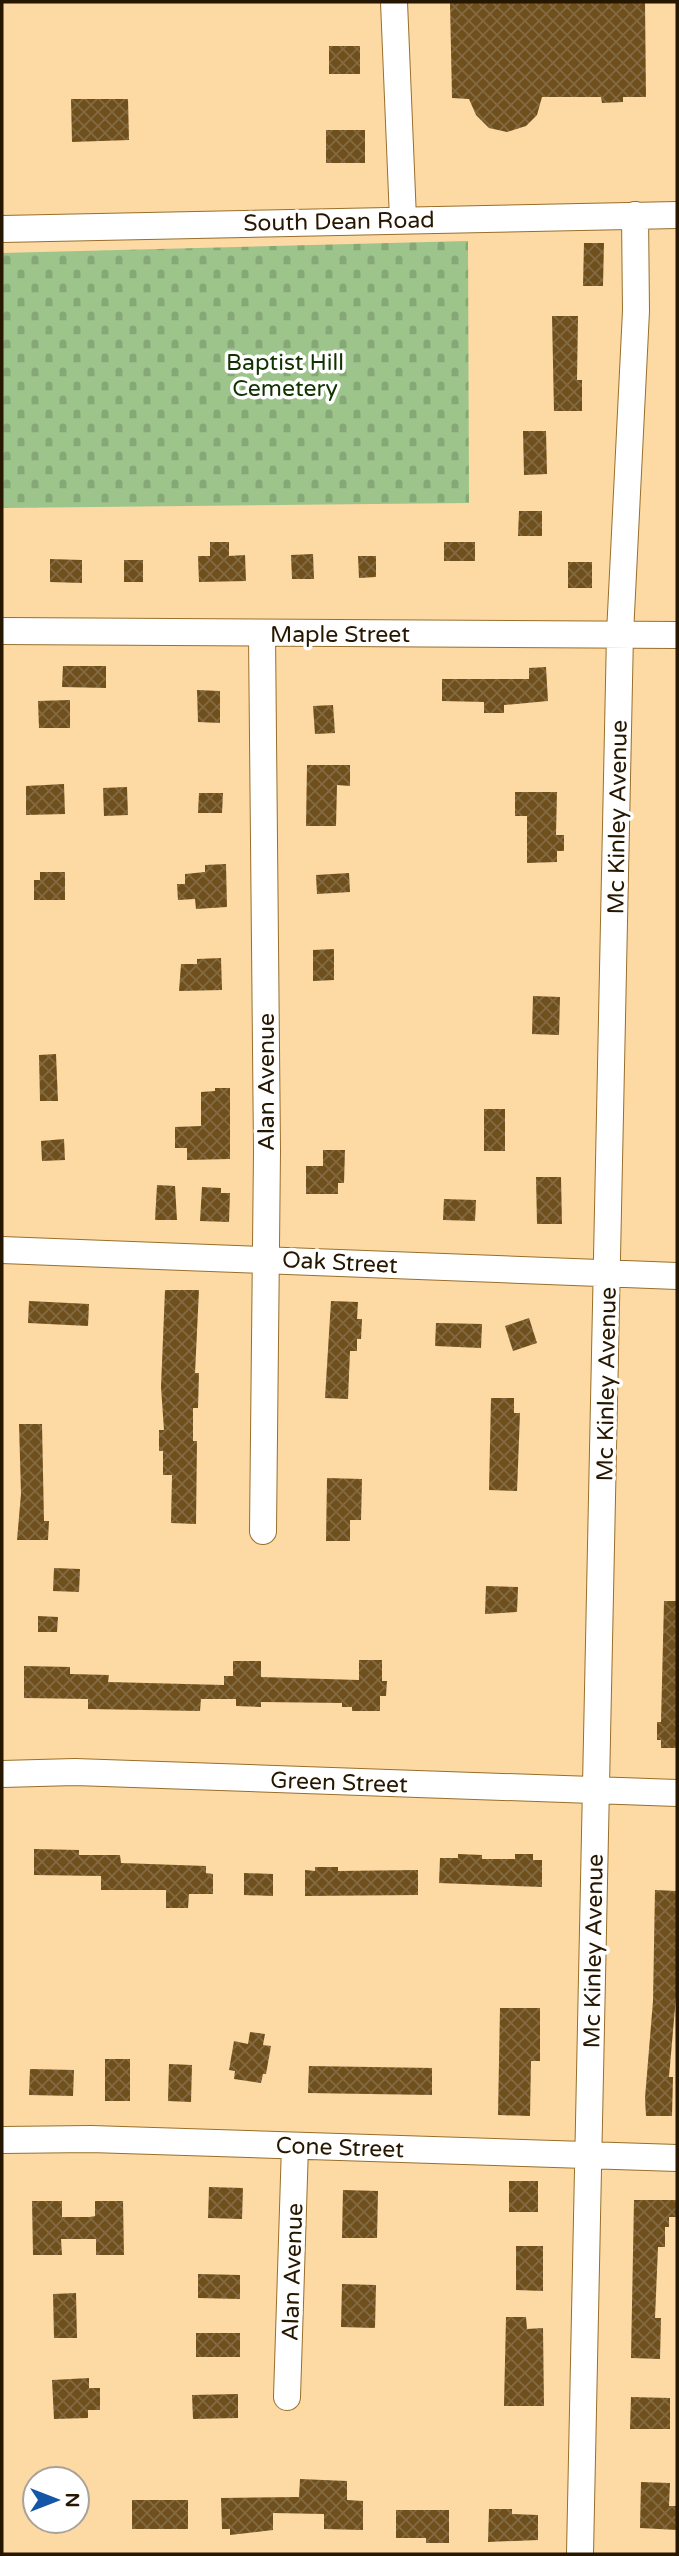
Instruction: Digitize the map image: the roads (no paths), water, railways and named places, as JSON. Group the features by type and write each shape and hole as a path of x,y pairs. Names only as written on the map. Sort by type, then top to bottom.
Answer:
{"street":[{"path":"394,2 402,219"},
{"name":"Mc Kinley Avenue","path":"580,2554 609,1275 620,634 636,311 635,215"},
{"name":"South Dean Road","path":"2,229 677,215"},
{"name":"Maple Street","path":"2,631 677,635"},
{"name":"Alan Avenue","path":"262,634 267,1151 263,1531"},
{"name":"Oak Street","path":"2,1250 265,1258 677,1276"},
{"name":"Green Street","path":"2,1774 75,1772 677,1793"},
{"name":"Cone Street","path":"2,2140 677,2158"},
{"name":"Alan Avenue","path":"287,2397 295,2146"}],"park label":[{"name":"Baptist Hill Cemetery","path":"285,375"}]}
